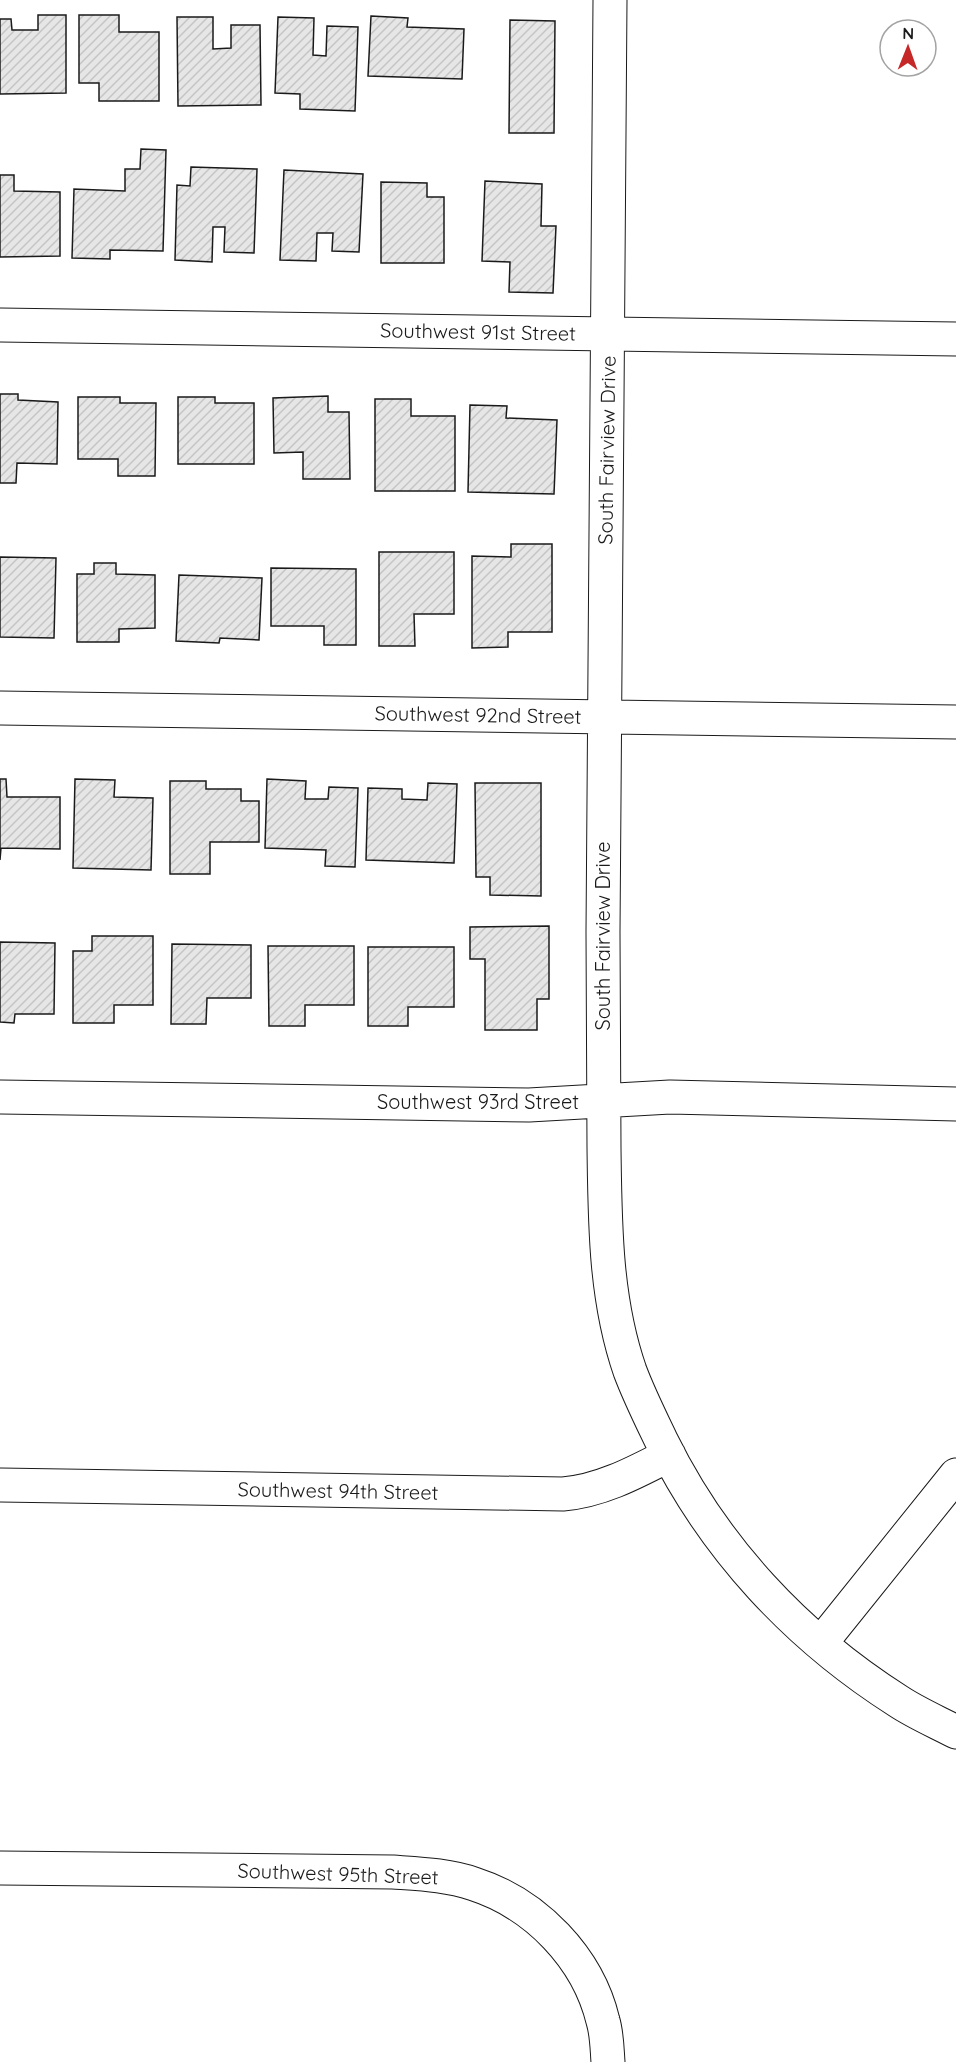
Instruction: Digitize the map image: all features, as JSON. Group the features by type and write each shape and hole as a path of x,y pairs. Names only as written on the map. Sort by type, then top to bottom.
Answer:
{"street":[{"name":"South Fairview Drive","path":"610,0 603,1101 605,1246 614,1307 630,1371 669,1455 698,1508 723,1543 776,1604 864,1678 901,1704 956,1732"},
{"name":"Southwest 91st Street","path":"0,325 956,339"},
{"name":"Southwest 92nd Street","path":"0,708 956,722"},
{"name":"Southwest 93rd Street","path":"0,1098 529,1105 670,1097 956,1104"},
{"name":"Southwest 94th Street","path":"0,1485 563,1494 585,1491 628,1476 669,1455"},
{"path":"821,1643 956,1474"},
{"name":"Southwest 95th Street","path":"0,1868 393,1872 425,1874 473,1883 501,1894 523,1907 543,1922 561,1943 576,1963 596,1999 604,2022 608,2062"}],"building":[{"path":"38,15 66,15 66,93 0,94 0,19 11,19 12,30 38,30"},
{"path":"79,15 119,15 119,32 159,32 159,101 99,101 99,83 79,83"},
{"path":"371,16 408,18 407,27 464,29 462,79 368,76"},
{"path":"177,17 213,17 213,49 231,48 231,25 260,25 261,105 178,106"},
{"path":"278,17 314,18 313,55 326,56 327,26 358,27 355,111 300,109 300,94 275,93"},
{"path":"510,20 555,21 554,133 509,133"},
{"path":"141,149 166,150 163,251 110,250 110,259 72,258 74,189 125,191 125,169 140,169"},
{"path":"191,167 257,169 254,253 224,252 225,227 213,227 212,262 175,260 177,185 190,186"},
{"path":"284,170 363,174 359,252 332,251 333,233 317,233 316,261 280,260"},
{"path":"0,175 14,175 14,191 60,192 60,256 0,257"},
{"path":"485,181 542,184 541,226 556,226 553,293 509,292 510,262 482,261"},
{"path":"381,182 427,183 427,197 444,197 444,263 381,263"},
{"path":"0,394 18,394 18,400 58,402 57,464 17,463 16,483 0,483"},
{"path":"328,396 328,412 349,412 350,479 303,479 303,452 274,453 273,398"},
{"path":"78,397 120,397 120,403 156,403 155,476 118,476 118,459 78,459"},
{"path":"178,397 215,397 215,403 254,403 254,464 178,464"},
{"path":"375,399 411,399 411,416 455,416 455,491 375,491"},
{"path":"470,405 507,406 506,418 557,420 554,494 468,492"},
{"path":"511,544 552,544 552,632 508,632 508,647 472,648 472,556 511,557"},
{"path":"379,552 454,552 454,614 414,614 415,646 379,646"},
{"path":"0,557 56,558 54,638 0,637"},
{"path":"94,563 116,563 116,574 155,575 155,628 119,629 119,642 77,642 77,574 94,574"},
{"path":"271,568 356,569 356,645 324,645 324,626 271,626"},
{"path":"179,575 262,578 259,640 220,638 219,643 176,641"},
{"path":"0,779 6,779 7,797 60,797 60,849 1,848 0,860"},
{"path":"75,779 115,780 114,797 153,798 151,870 73,868"},
{"path":"267,779 306,781 305,799 328,799 329,787 358,788 355,867 325,866 326,850 265,848"},
{"path":"170,781 206,781 206,789 241,789 241,801 259,801 259,842 210,842 210,874 170,874"},
{"path":"428,783 457,784 454,863 366,860 368,788 402,789 402,799 427,800"},
{"path":"475,783 541,783 541,896 490,895 490,877 476,877"},
{"path":"549,926 549,999 537,999 537,1030 485,1030 485,959 470,959 470,927"},
{"path":"92,936 153,936 153,1005 114,1005 114,1023 73,1023 73,951 92,951"},
{"path":"0,942 55,943 54,1014 15,1014 14,1023 0,1022"},
{"path":"172,944 251,945 251,998 207,998 206,1024 171,1024"},
{"path":"268,946 354,946 354,1005 305,1005 305,1026 269,1026"},
{"path":"368,947 454,947 454,1007 408,1007 408,1026 368,1026"}]}
